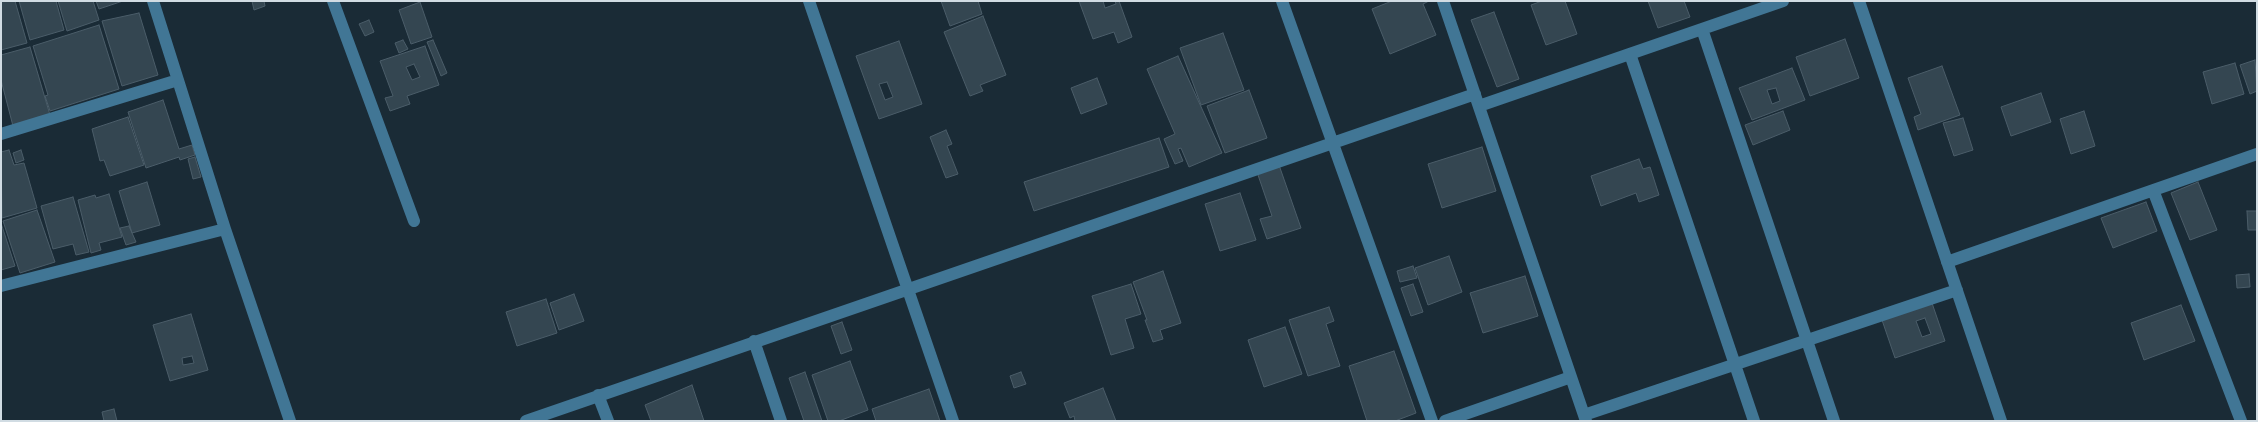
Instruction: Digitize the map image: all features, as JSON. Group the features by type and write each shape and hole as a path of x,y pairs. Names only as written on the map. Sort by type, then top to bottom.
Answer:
{"street":[{"path":"153,1 225,229 290,421"},
{"path":"333,1 414,221"},
{"path":"809,1 953,421"},
{"path":"1282,1 1432,421"},
{"path":"1443,1 1585,418 1807,340 1957,290"},
{"path":"1479,106 1783,1"},
{"path":"1859,1 2001,421"},
{"path":"1702,29 1834,421"},
{"path":"1630,54 1754,421"},
{"path":"1,134 178,80"},
{"path":"526,421 1475,94"},
{"path":"1947,262 2257,154"},
{"path":"2152,190 2242,421"},
{"path":"1,286 225,229"},
{"path":"754,341 781,421"},
{"path":"1445,421 1571,377"},
{"path":"598,395 608,421"}],"building":[{"path":"1,1 15,1 27,43 1,50"},
{"path":"19,1 56,1 64,30 30,40"},
{"path":"58,1 93,1 99,20 67,31"},
{"path":"96,1 123,1 99,9"},
{"path":"252,1 264,1 265,6 254,10"},
{"path":"941,1 978,1 982,14 950,26"},
{"path":"1079,1 1103,1 1105,8 1116,4 1115,1 1119,1 1132,37 1118,43 1114,32 1093,39"},
{"path":"1392,1 1429,1 1423,4 1436,35 1390,54 1372,9"},
{"path":"1542,1 1565,1 1577,34 1546,45 1531,5"},
{"path":"1648,1 1684,1 1690,17 1658,28"},
{"path":"420,2 432,37 411,44 399,10"},
{"path":"1494,12 1519,79 1497,87 1471,20"},
{"path":"139,13 158,75 122,86 102,21"},
{"path":"983,16 1006,75 980,85 983,91 970,96 944,32"},
{"path":"369,20 374,32 365,36 359,24"},
{"path":"99,25 119,89 50,111 45,96 48,95 33,46"},
{"path":"1223,33 1244,90 1201,105 1180,48"},
{"path":"1845,39 1859,78 1810,96 1796,57"},
{"path":"403,40 408,49 399,53 395,43"},
{"path":"433,40 447,73 441,76 427,42"},
{"path":"899,41 922,104 879,119 856,56","holes":["887,82 893,97 885,100 879,84"]},
{"path":"425,46 439,85 407,96 410,104 390,111 385,98 393,96 380,61","holes":["414,64 420,77 412,80 406,67"]},
{"path":"30,47 50,115 13,126 1,80 1,55"},
{"path":"1178,56 1222,153 1189,167 1181,148 1178,149 1183,161 1175,164 1164,139 1175,134 1147,69"},
{"path":"2255,60 2257,91 2250,94 2240,65"},
{"path":"2235,63 2244,94 2212,104 2203,72"},
{"path":"1942,66 1960,115 1918,130 1914,117 1921,114 1908,78"},
{"path":"1792,68 1805,100 1752,120 1739,88","holes":["1776,88 1780,101 1772,104 1767,90"]},
{"path":"1097,78 1107,104 1081,114 1071,88"},
{"path":"1249,90 1267,138 1225,153 1207,106"},
{"path":"2041,93 2051,122 2011,136 2001,107"},
{"path":"163,100 179,149 192,145 195,155 180,160 179,157 146,168 128,112"},
{"path":"1783,111 1790,130 1753,145 1745,125"},
{"path":"2084,111 2095,146 2071,154 2060,119"},
{"path":"128,117 144,165 110,176 104,160 100,161 92,129"},
{"path":"1963,118 1973,150 1954,156 1943,123"},
{"path":"946,130 952,144 947,146 958,174 946,178 930,137"},
{"path":"1159,138 1169,167 1034,211 1024,182"},
{"path":"1482,147 1496,191 1442,208 1428,164"},
{"path":"9,150 14,165 24,163 37,208 2,218 1,152"},
{"path":"21,150 24,160 16,163 13,153"},
{"path":"195,157 201,177 193,179 188,159"},
{"path":"1639,159 1643,169 1650,167 1659,195 1639,202 1636,193 1601,206 1591,176"},
{"path":"1279,165 1301,228 1267,239 1260,219 1272,216 1257,172"},
{"path":"147,182 160,225 132,233 119,191"},
{"path":"2198,182 2217,230 2190,240 2171,193"},
{"path":"1240,193 1256,240 1220,251 1205,204"},
{"path":"109,194 122,237 99,243 101,250 91,253 78,200 95,195 96,198"},
{"path":"73,197 89,252 76,255 73,244 53,249 41,206"},
{"path":"2146,202 2157,231 2113,248 2101,218"},
{"path":"37,210 55,262 20,273 3,221"},
{"path":"2247,211 2257,211 2257,230 2248,230"},
{"path":"1,223 15,266 1,270"},
{"path":"129,226 136,242 126,245 120,228"},
{"path":"1449,256 1462,292 1428,305 1415,268"},
{"path":"1413,266 1417,278 1400,282 1397,271"},
{"path":"1163,271 1181,323 1160,330 1163,339 1153,342 1133,282"},
{"path":"2249,274 2250,287 2237,288 2236,275"},
{"path":"1525,276 1538,316 1483,333 1470,293"},
{"path":"1131,284 1141,314 1125,319 1134,348 1111,355 1092,296"},
{"path":"1413,284 1423,312 1411,316 1401,288"},
{"path":"574,294 584,321 559,330 550,303"},
{"path":"546,299 557,333 517,346 506,312"},
{"path":"1932,303 1945,341 1895,358 1882,320","holes":["1925,318 1931,334 1922,337 1916,321"]},
{"path":"2181,305 2195,341 2144,360 2131,323"},
{"path":"1329,307 1334,321 1326,324 1340,366 1308,376 1289,320"},
{"path":"191,314 208,370 170,381 153,325","holes":["192,356 194,363 183,365 182,358"]},
{"path":"842,322 852,350 841,354 831,326"},
{"path":"1285,327 1302,374 1264,387 1248,340"},
{"path":"1394,351 1416,413 1395,421 1367,421 1349,366"},
{"path":"850,361 868,410 839,421 828,421 812,375"},
{"path":"805,372 822,421 804,421 789,378"},
{"path":"1021,372 1026,384 1014,388 1010,376"},
{"path":"692,385 704,421 651,421 645,405"},
{"path":"1103,388 1116,421 1075,421 1074,416 1070,418 1064,403"},
{"path":"929,389 940,421 876,421 872,409"},
{"path":"114,409 117,421 104,421 102,412"}]}
